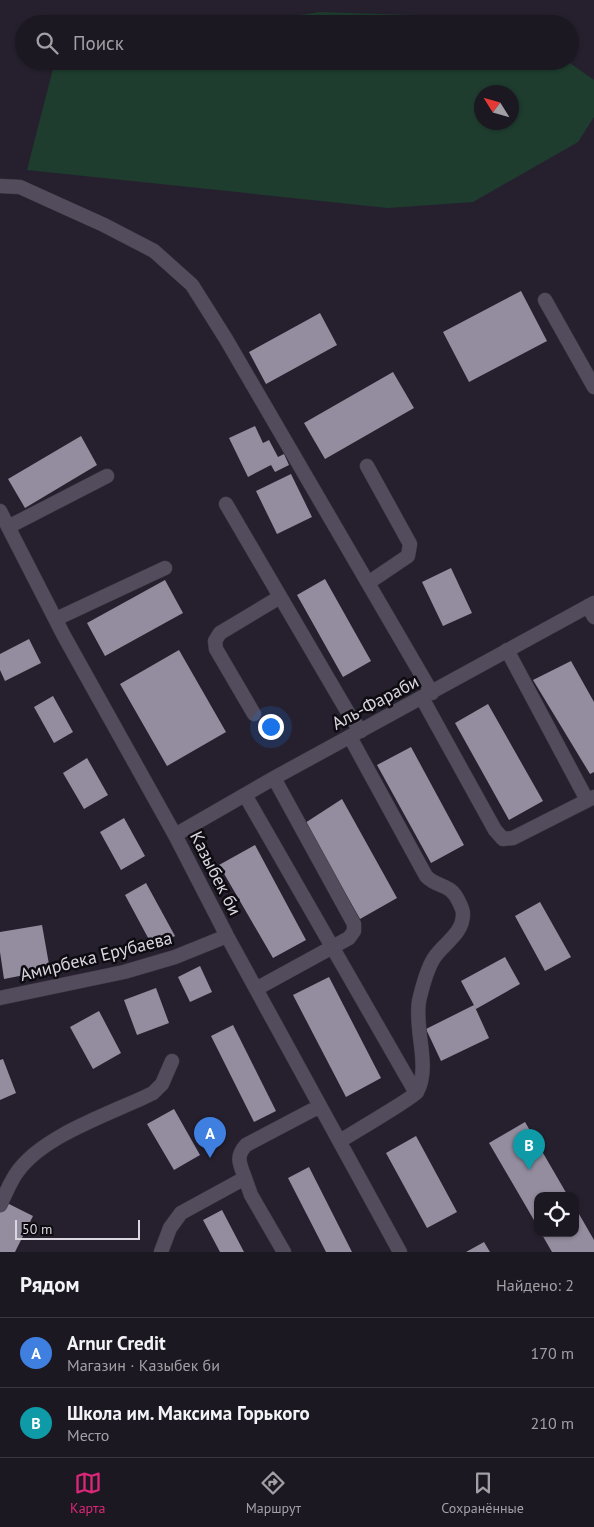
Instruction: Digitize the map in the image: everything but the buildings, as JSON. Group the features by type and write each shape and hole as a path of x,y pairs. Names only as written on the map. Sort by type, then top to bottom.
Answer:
{"street":[{"path":"0,186 20,187 104,225 154,251 192,285 226,339 368,583 495,830 503,839 513,838 591,798 507,650"},
{"path":"546,300 594,387"},
{"path":"367,466 410,544 408,556 368,583"},
{"path":"8,527 106,476"},
{"path":"226,504 356,734 426,876 430,881 454,892 463,914 458,932 434,958 419,1002 418,1034 424,1063 422,1077 416,1093 340,1141"},
{"name":"Казыбек би","path":"0,511 56,619 175,835 227,936 400,1252"},
{"path":"56,619 165,568"},
{"path":"254,714 216,649 215,641 220,633 280,597"},
{"name":"Аль-Фараби","path":"175,835 274,778 427,696 507,650 592,609"},
{"path":"256,989 349,938 354,931 354,924 274,778"},
{"path":"245,795 416,1093"},
{"name":"Амирбека Ерубаева","path":"0,998 124,972 175,957 227,936"},
{"path":"0,1204 18,1170 44,1145 153,1092 162,1084 167,1076 172,1061"},
{"path":"284,1252 251,1196 239,1162 240,1153 246,1145 320,1106"},
{"path":"161,1252 170,1228 181,1213 245,1178"}],"green space":[{"path":"320,12 412,15 300,15"},
{"path":"579,69 594,80 594,117 578,142 473,202 388,208 27,170 53,70"}],"place":[{"name":"Arnur Credit","path":"210,1158"},
{"name":"Школа им. Максима Горького","path":"529,1170"}]}
